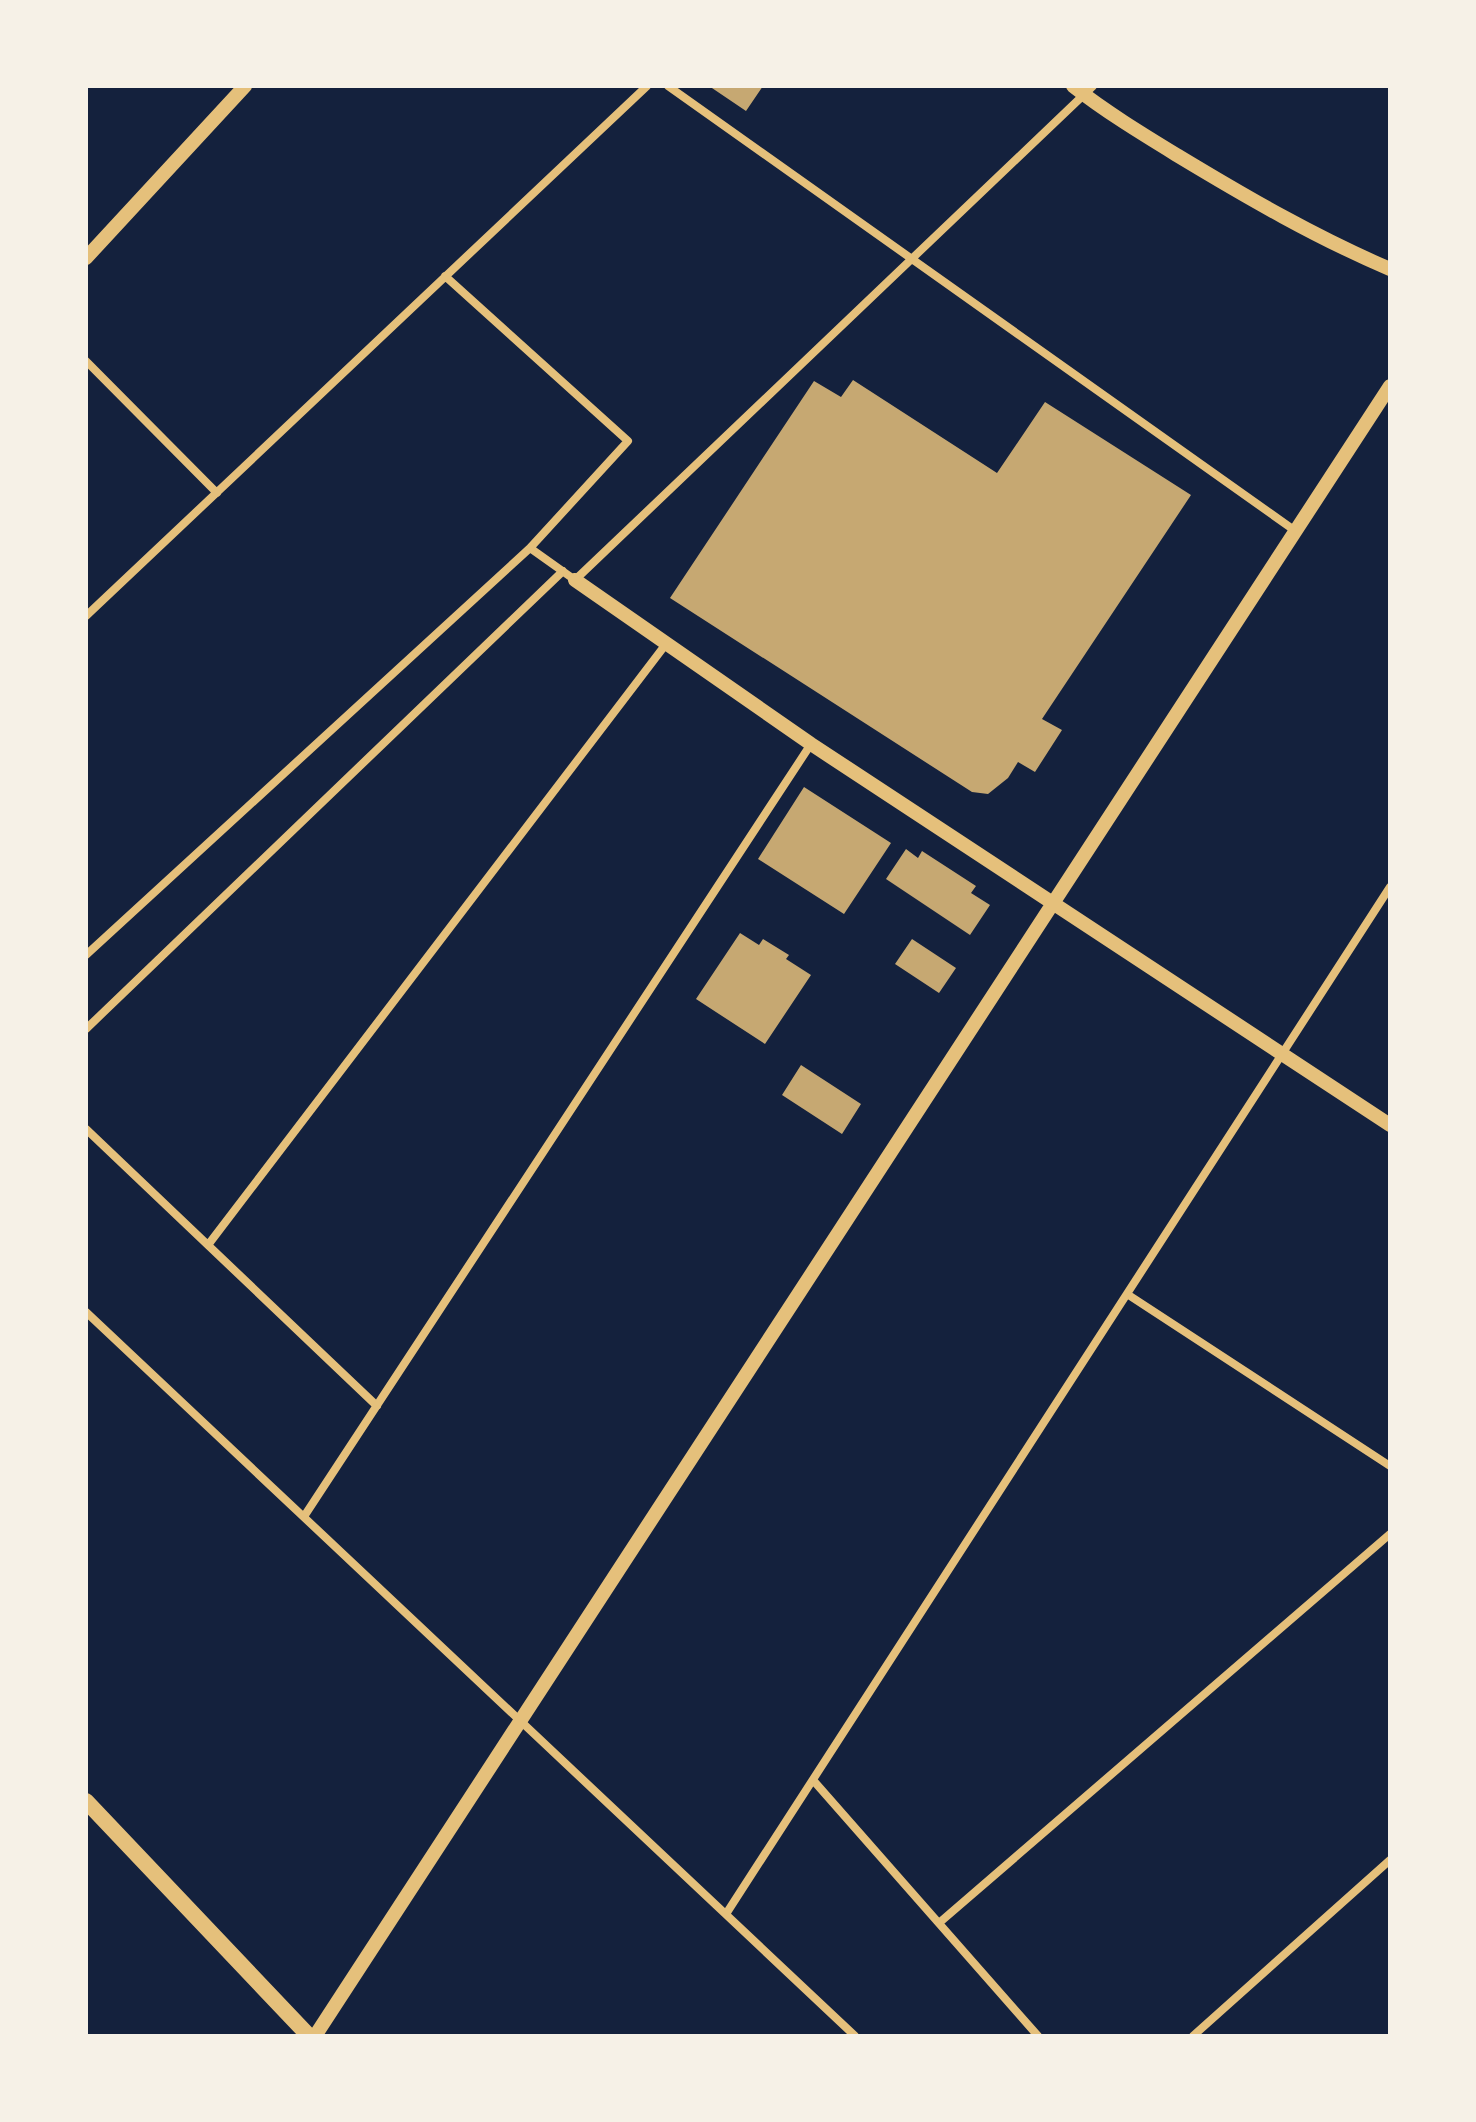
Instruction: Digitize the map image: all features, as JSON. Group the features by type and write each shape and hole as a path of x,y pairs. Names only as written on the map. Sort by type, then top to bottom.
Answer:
{"main road":[{"path":"87,1804 309,2036"}],"street":[{"path":"86,258 245,86"},
{"path":"86,616 647,86"},
{"path":"668,86 1294,530"},
{"path":"86,1029 910,258 1083,89 1226,185 1344,249 1390,269"},
{"path":"86,955 530,548 628,441 445,276"},
{"path":"86,361 217,493"},
{"path":"315,2036 1390,386"},
{"path":"530,548 811,744 1390,1125"},
{"path":"208,1245 666,644"},
{"path":"305,1515 811,744"},
{"path":"726,1914 1390,887"},
{"path":"86,1129 377,1406"},
{"path":"1127,1294 1390,1466"},
{"path":"86,1312 855,2036"},
{"path":"939,1923 1390,1534"},
{"path":"813,1780 1038,2036"},
{"path":"1193,2036 1390,1860"}],"building":[{"path":"709,86 763,86 746,111"},
{"path":"853,380 997,473 1045,402 1191,495 1042,719 1062,730 1035,772 1018,762 1008,778 988,794 972,792 670,598 814,381 841,397"},
{"path":"804,787 891,843 844,914 758,859"},
{"path":"906,849 918,858 922,851 976,886 971,893 990,905 970,935 886,879"},
{"path":"740,933 759,945 763,939 789,955 786,959 811,975 765,1044 696,999"},
{"path":"912,939 956,968 939,993 895,964"},
{"path":"801,1065 861,1104 842,1134 782,1095"}]}
